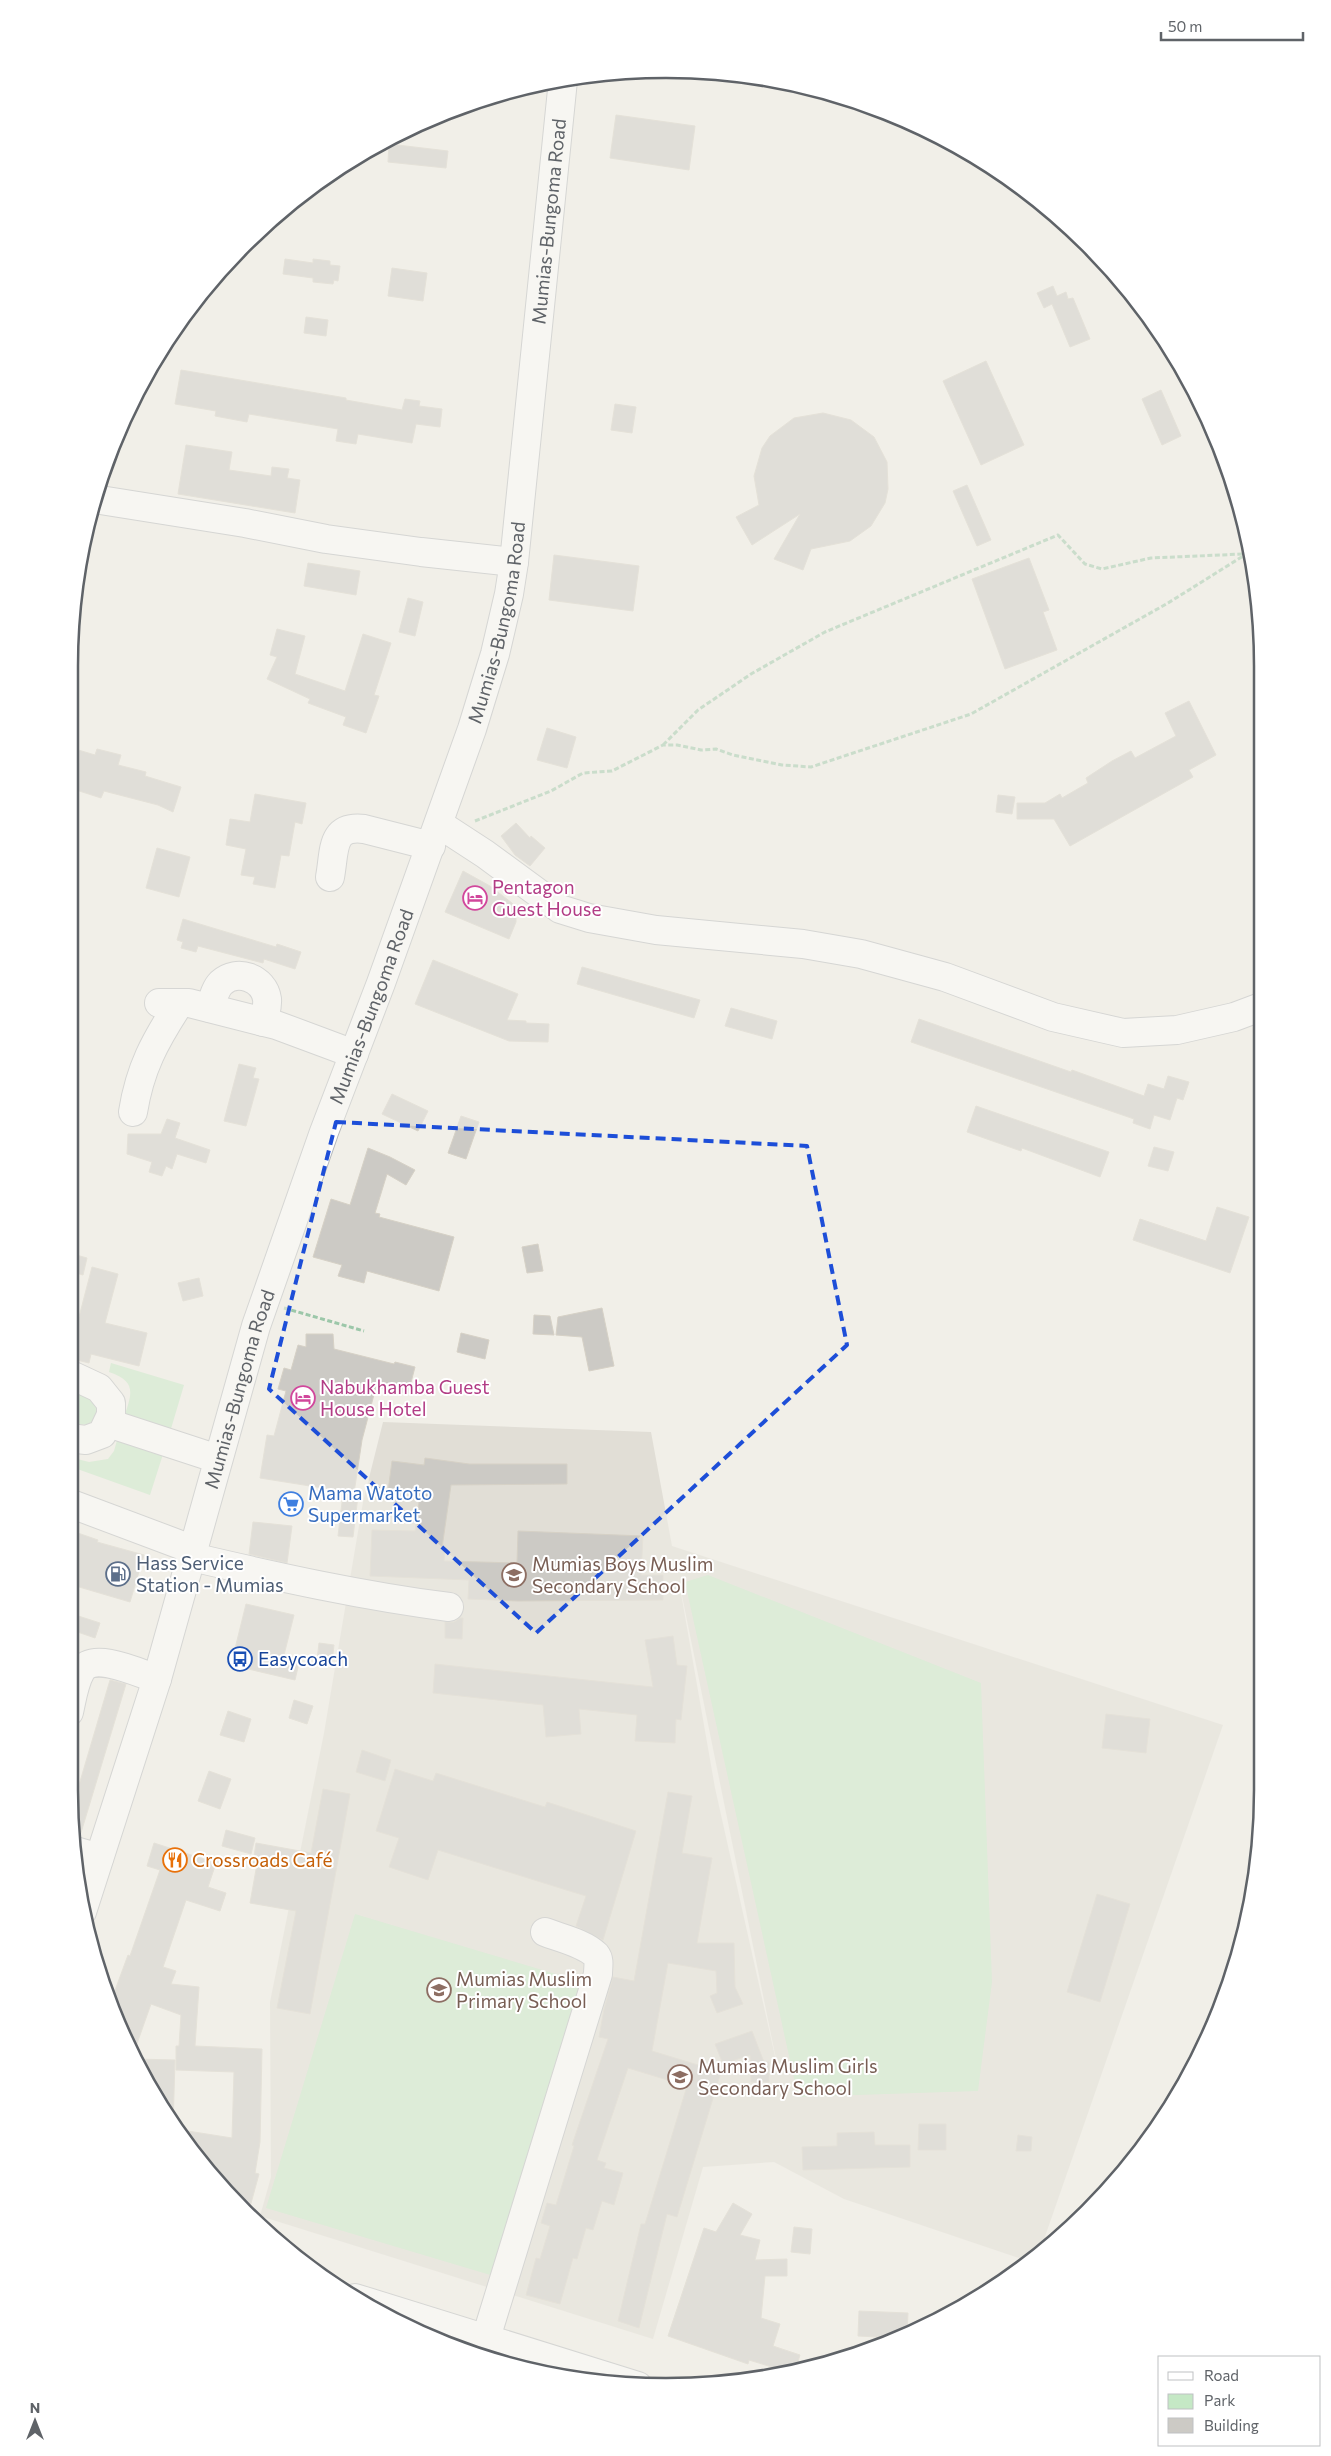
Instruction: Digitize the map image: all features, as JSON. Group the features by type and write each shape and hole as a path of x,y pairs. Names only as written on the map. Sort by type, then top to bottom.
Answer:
{"street":[{"name":"Mumias-Bungoma Road","path":"85,1879 87,1855 156,1679 264,1303 354,1054 439,834 495,654 509,594 514,562 562,87"},
{"path":"102,500 245,522 326,539 514,562"},
{"path":"330,877 336,841 344,830 353,828 439,834 485,854 560,909 589,918 656,930 803,944 861,954 945,977 1053,1017 1123,1033 1177,1030 1234,1017 1254,1010"},
{"path":"210,1008 215,992 222,983 232,976 245,976 257,980 267,996 267,1007 262,1022"},
{"path":"133,1112 136,1090 146,1058 169,1003 189,1003 262,1022 354,1054"},
{"path":"78,1378 92,1383 106,1394 111,1402 105,1430 95,1438 78,1439"},
{"path":"108,1423 218,1459"},
{"path":"78,1507 193,1553 357,1593 449,1607"},
{"path":"78,1678 82,1669 88,1664 107,1663 156,1679"},
{"path":"486,2338 598,1974 599,1961 595,1954 545,1932"},
{"path":"390,2310 601,2374"}],"path":[{"path":"439,834 551,791 583,773 612,770 663,745 698,710 751,674 825,632 1058,535 1085,564 1102,569 1151,558 1242,554"},
{"path":"663,745 677,745 701,750 716,749 733,755 782,765 812,767 971,714 1168,603 1243,556"},
{"path":"264,1303 364,1331"}],"highlighted area":[{"path":"336,1122 807,1146 847,1345 536,1633 269,1389"}],"shaded area":[{"path":"383,1422 651,1432 672,1546 1223,1725 1044,2240 1021,2259 844,2199 774,2162 703,2167 653,2339 260,2216 271,2177 270,2002 324,1733 363,1502","holes":["678,1576 779,2074 715,1788"]}],"green space":[{"path":"111,1363 184,1385 170,1432 124,1417 129,1402 130,1389 124,1380 109,1372"},
{"path":"78,1390 100,1405 96,1417 90,1423 78,1424"},
{"path":"118,1437 164,1451 150,1495 78,1469 78,1459 89,1462 108,1459 114,1451"},
{"path":"708,1575 981,1683 992,1982 978,2091 798,2097 685,1582"},
{"path":"355,1914 586,1983 497,2277 266,2208"}],"building":[{"path":"616,115 695,126 689,170 610,158"},
{"path":"393,144 448,151 446,168 388,162 389,147"},
{"path":"285,259 313,263 313,259 330,261 330,265 340,266 338,281 334,280 333,284 313,282 313,278 283,274"},
{"path":"392,268 427,273 423,301 388,296"},
{"path":"1053,286 1057,296 1066,292 1068,299 1073,298 1090,339 1070,347 1052,304 1044,308 1037,293"},
{"path":"306,317 328,320 326,336 304,333"},
{"path":"986,361 1024,445 981,465 943,381"},
{"path":"181,370 346,398 346,400 402,410 405,399 420,401 419,406 442,409 440,427 416,424 412,443 358,434 356,444 336,441 338,429 249,414 247,422 215,416 216,411 175,404"},
{"path":"1161,390 1181,436 1162,445 1142,399"},
{"path":"615,404 636,407 632,433 611,430"},
{"path":"823,413 851,420 874,437 887,462 888,489 885,503 871,526 850,541 811,549 803,570 774,559 800,514 752,545 736,517 759,505 754,476 762,448 770,436 794,418"},
{"path":"186,445 232,452 229,470 271,476 272,467 289,469 287,478 300,480 295,513 178,494"},
{"path":"967,485 991,540 977,546 953,491"},
{"path":"554,555 639,566 633,611 549,600"},
{"path":"1029,558 1049,610 1043,612 1057,650 1005,669 972,579"},
{"path":"308,563 360,571 356,595 304,586"},
{"path":"408,598 423,602 415,636 399,632"},
{"path":"277,629 305,636 295,674 345,691 363,634 391,643 374,695 379,696 366,733 343,725 346,717 308,703 310,699 267,679 277,657 270,655"},
{"path":"1189,701 1216,755 1189,770 1193,777 1070,846 1054,819 1017,819 1017,803 1045,803 1060,794 1062,798 1088,783 1086,778 1112,761 1131,751 1135,758 1176,736 1165,713"},
{"path":"547,728 576,737 567,768 537,760"},
{"path":"97,749 121,755 118,765 146,772 145,776 181,787 173,812 158,805 104,791 101,798 78,791 78,750 95,755"},
{"path":"255,794 306,803 302,824 295,822 289,856 281,855 275,888 253,884 255,877 241,875 246,849 226,845 230,819 250,822"},
{"path":"998,795 1015,797 1012,814 996,812"},
{"path":"516,823 530,838 531,836 545,848 530,866 515,855 501,836"},
{"path":"157,848 190,857 179,897 146,888"},
{"path":"463,871 490,886 512,903 516,912 516,922 509,939 445,912"},
{"path":"183,919 276,947 277,944 301,952 295,969 264,959 263,963 198,946 196,952 181,948 183,942 177,940"},
{"path":"433,960 518,994 507,1020 549,1024 548,1042 509,1041 415,1004"},
{"path":"582,967 700,1000 694,1018 577,984"},
{"path":"731,1008 777,1021 772,1039 725,1026"},
{"path":"919,1019 1144,1096 1148,1084 1164,1089 1168,1076 1189,1082 1183,1100 1177,1098 1170,1120 1154,1115 1150,1129 1133,1123 1134,1119 911,1042"},
{"path":"239,1064 256,1068 253,1078 259,1079 246,1126 224,1121"},
{"path":"392,1094 428,1111 418,1131 382,1114"},
{"path":"976,1106 1109,1152 1100,1177 1022,1148 1021,1151 967,1132"},
{"path":"461,1116 479,1122 466,1159 448,1153"},
{"path":"167,1119 180,1123 175,1138 210,1150 206,1163 177,1154 172,1169 166,1166 162,1176 149,1172 152,1162 127,1154 128,1134 161,1134"},
{"path":"1154,1147 1174,1152 1168,1171 1148,1166"},
{"path":"368,1148 415,1170 406,1185 387,1174 375,1213 380,1214 379,1217 454,1237 439,1291 367,1271 364,1283 338,1276 342,1265 313,1257 331,1199 350,1205"},
{"path":"1217,1207 1249,1217 1230,1273 1133,1240 1140,1219 1206,1241"},
{"path":"538,1244 543,1271 527,1273 522,1247"},
{"path":"78,1256 87,1258 83,1275 78,1274"},
{"path":"92,1267 118,1274 105,1323 147,1333 139,1366 91,1354 89,1363 78,1360 79,1317"},
{"path":"199,1278 203,1296 183,1301 178,1283"},
{"path":"602,1308 614,1366 589,1371 582,1337 556,1335 558,1317"},
{"path":"534,1315 550,1316 554,1335 533,1334"},
{"path":"461,1333 489,1340 485,1359 457,1352"},
{"path":"306,1334 333,1334 334,1349 394,1364 395,1362 415,1367 408,1394 376,1387 362,1440 354,1493 260,1478 267,1435 274,1436 286,1391 278,1389 284,1368 291,1370 298,1345 306,1347"},
{"path":"425,1458 469,1464 567,1464 567,1484 451,1485 442,1548 445,1548 444,1561 517,1563 518,1531 643,1536 641,1575 663,1575 663,1600 517,1601 468,1599 469,1580 370,1576 372,1530 415,1531 420,1495 388,1491 392,1461 424,1465"},
{"path":"343,1494 358,1496 353,1537 338,1536"},
{"path":"253,1522 292,1526 287,1563 249,1554"},
{"path":"78,1533 98,1540 97,1542 144,1555 130,1602 78,1587"},
{"path":"246,1604 294,1615 283,1659 299,1663 295,1680 231,1665"},
{"path":"78,1616 100,1623 95,1638 78,1632"},
{"path":"463,1618 462,1639 445,1638 445,1622 454,1622"},
{"path":"673,1636 677,1665 687,1666 681,1720 676,1719 675,1743 635,1741 637,1715 579,1709 581,1734 546,1737 543,1705 433,1693 435,1664 653,1687 645,1640"},
{"path":"319,1643 334,1645 332,1662 317,1660"},
{"path":"110,1680 126,1684 80,1836 78,1788"},
{"path":"294,1700 313,1706 307,1724 289,1718"},
{"path":"228,1711 251,1719 244,1742 220,1735"},
{"path":"1106,1714 1150,1719 1146,1753 1102,1748"},
{"path":"362,1750 391,1760 385,1781 356,1772"},
{"path":"395,1769 433,1781 436,1773 545,1807 547,1802 636,1831 603,1940 576,1926 586,1896 438,1850 428,1880 389,1867 399,1838 376,1831"},
{"path":"209,1771 231,1779 220,1809 198,1801"},
{"path":"323,1789 350,1794 310,2014 277,2008 296,1911 250,1903 257,1864 253,1863 256,1843 311,1853"},
{"path":"668,1792 692,1796 682,1853 712,1858 697,1943 734,1943 735,1987 743,2004 717,2013 710,1996 717,1993 716,1971 668,1963 652,2051 721,2072 677,2217 667,2214 639,2328 618,2321 641,2224 645,2224 687,2086 628,2068 597,2160 606,2163 604,2168 623,2173 614,2205 602,2201 593,2230 586,2228 577,2259 573,2258 560,2304 526,2295 536,2258 540,2259 550,2226 541,2223 547,2203 556,2205 574,2146 572,2145 608,2039 599,2037 613,1977 634,1981"},
{"path":"226,1830 255,1838 251,1854 222,1846"},
{"path":"154,1843 216,1863 208,1887 226,1893 220,1911 186,1900 163,1967 176,1971 171,1984 199,1987 195,2046 262,2049 260,2142 255,2173 259,2174 250,2206 223,2178 187,2131 232,2138 234,2072 176,2070 176,2046 179,2046 181,2015 151,2004 136,2047 114,1993 128,1955 130,1956 160,1870 147,1866"},
{"path":"1097,1894 1130,1904 1100,2002 1067,1992"},
{"path":"752,2031 764,2062 769,2062 769,2082 751,2082 750,2055 723,2064 715,2044"},
{"path":"142,2059 175,2060 173,2111"},
{"path":"919,2124 946,2124 946,2150 918,2150"},
{"path":"874,2132 875,2145 910,2145 910,2167 803,2170 802,2147 837,2146 837,2133"},
{"path":"1018,2135 1032,2137 1031,2151 1016,2151"},
{"path":"733,2203 752,2214 740,2235 760,2240 755,2260 787,2259 787,2276 765,2276 761,2318 780,2324 773,2346 800,2355 798,2363 775,2368 749,2360 748,2364 668,2336 704,2228 716,2232"},
{"path":"794,2227 812,2229 810,2254 791,2252"},
{"path":"859,2311 908,2313 907,2327 882,2337 858,2336"}],"place":[{"name":"Pentagon Guest House","path":"475,898"},
{"name":"Nabukhamba Guest House Hotel","path":"303,1398"},
{"name":"Mama Watoto Supermarket","path":"291,1504"},
{"name":"Hass Service Station - Mumias","path":"118,1574"},
{"name":"Mumias Boys Muslim Secondary School","path":"514,1575"},
{"name":"Easycoach","path":"240,1659"},
{"name":"Crossroads Café","path":"175,1860"},
{"name":"Mumias Muslim Primary School","path":"439,1990"},
{"name":"Mumias Muslim Girls Secondary School","path":"680,2077"}]}
